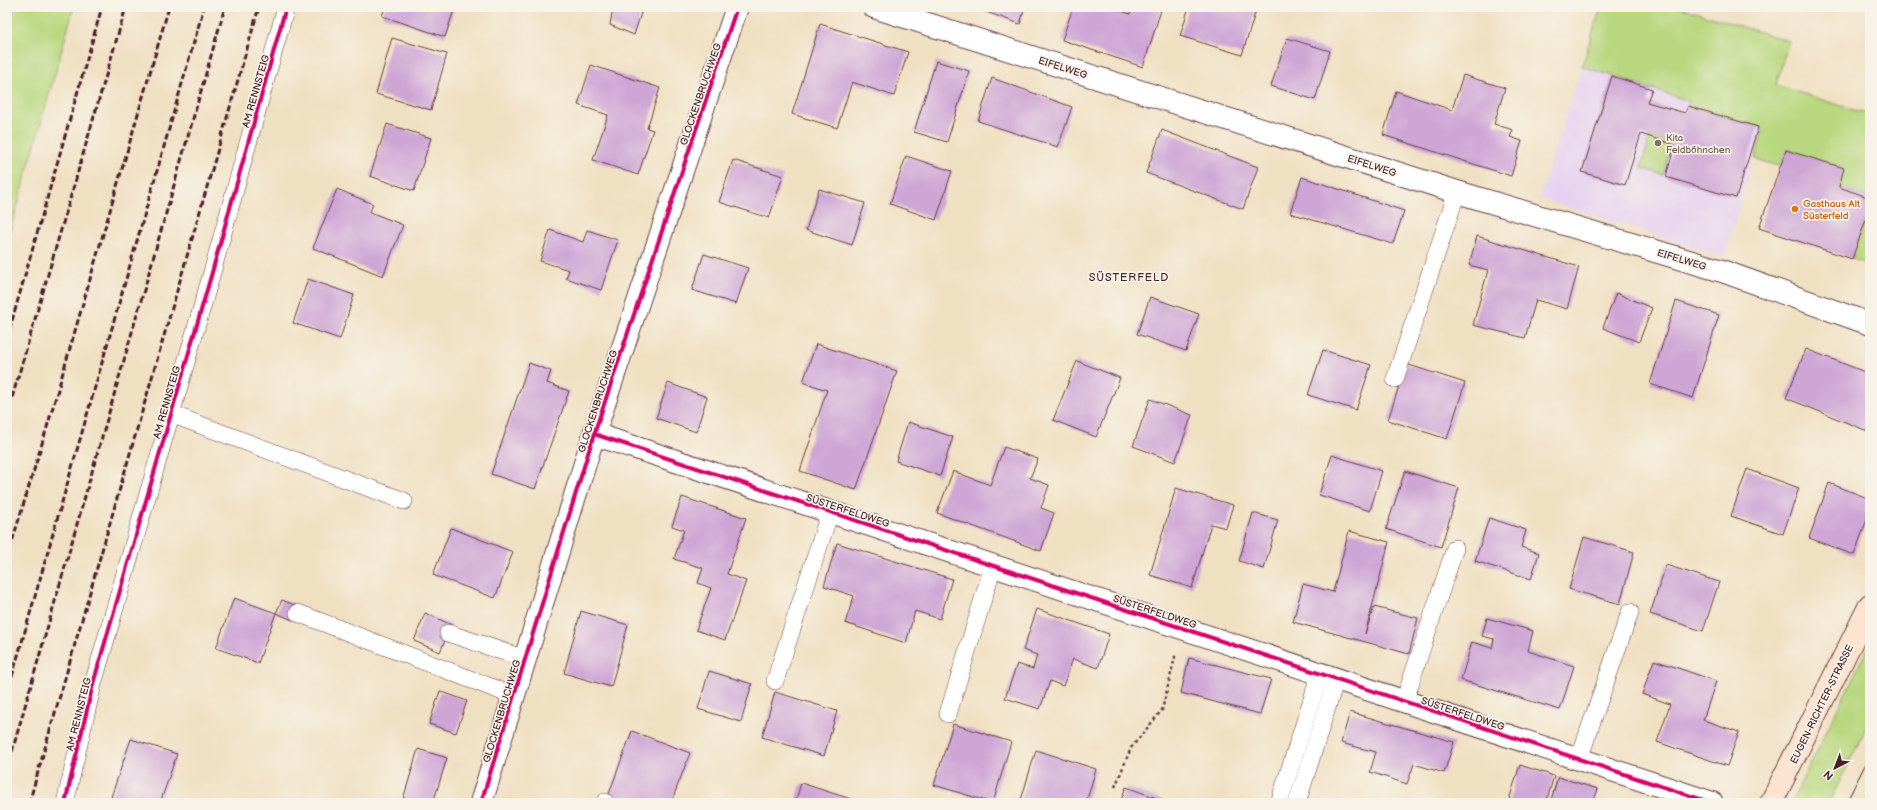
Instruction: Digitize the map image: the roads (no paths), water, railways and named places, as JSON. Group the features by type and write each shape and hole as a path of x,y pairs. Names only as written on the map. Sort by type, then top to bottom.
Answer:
{"main road":[{"name":"EUGEN-RICHTER-STRASSE","path":"1771,803 1870,605"}],"street":[{"name":"GLOCKENBRUCHWEG","path":"481,803 594,434 737,7"},
{"name":"EIFELWEG","path":"874,7 1457,192 1722,272 1870,324"},
{"name":"SÜSTERFELDWEG","path":"594,434 1712,803"}],"lane":[{"name":"AM RENNSTEIG","path":"65,803 93,684 286,7"},
{"path":"1395,379 1457,192"},
{"path":"171,414 404,501"},
{"path":"775,681 830,512"},
{"path":"1404,702 1454,548"},
{"path":"948,714 993,566"},
{"path":"1579,759 1630,612"},
{"path":"298,613 514,696"},
{"path":"448,633 526,659"},
{"path":"1279,803 1328,676"},
{"path":"1297,803 1328,676"}],"tram line":[{"path":"1846,803 1870,755"},
{"path":"1864,803 1870,791"}],"railway":[{"path":"7,338 102,7"},
{"path":"7,415 126,7"},
{"path":"7,558 48,424 169,7"},
{"path":"7,694 204,7"},
{"path":"7,769 225,7"},
{"path":"29,803 259,7"}],"place":[{"name":"Kita Feldböhnchen","path":"1658,143"},
{"name":"Gasthaus Alt Süsterfeld","path":"1795,209"}],"district":[{"name":"SÜSTERFELD","path":"1129,277"}]}
